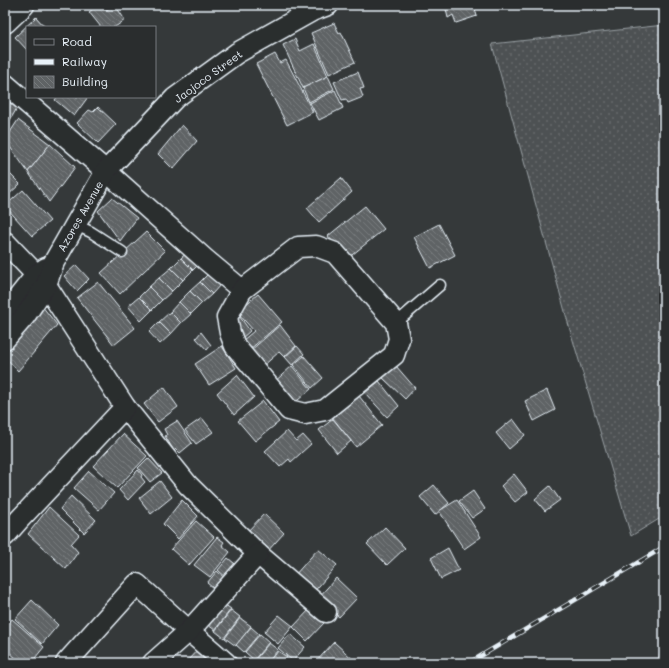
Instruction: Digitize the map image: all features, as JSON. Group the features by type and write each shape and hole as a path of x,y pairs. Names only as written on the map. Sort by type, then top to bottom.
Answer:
{"street":[{"path":"5,22 23,5"},
{"name":"Jaojoco Street","path":"106,171 175,98 237,53 312,11 328,5"},
{"path":"5,84 242,290"},
{"name":"Azores Avenue","path":"5,314 41,280 54,262 106,171"},
{"path":"5,242 41,280 125,407 188,485 258,554 326,612"},
{"path":"316,246 335,253 396,323 399,339 394,354 325,410 305,414 289,410 234,346 227,317 242,290 298,247 316,246"},
{"name":"Azores Avenue","path":"5,339 25,316 41,280"},
{"path":"5,536 125,407"},
{"path":"153,663 189,631 258,554"},
{"path":"66,663 137,584 226,663"}],"lane":[{"path":"76,225 91,232 122,252"},
{"path":"396,323 440,285"}],"shaded area":[{"path":"664,25 664,516 631,536 570,330 492,44"}],"building":[{"path":"98,5 103,5 107,10 115,5 125,20 116,26 100,26 89,12"},
{"path":"445,5 474,5 477,16 456,23 453,15 448,18"},
{"path":"36,17 44,26 27,26"},
{"path":"334,23 339,33 341,32 355,62 329,74 311,33"},
{"path":"26,27 26,49 15,37"},
{"path":"295,39 300,51 314,44 328,76 303,88 283,45"},
{"path":"275,54 280,63 286,60 313,112 287,125 256,64"},
{"path":"358,72 364,88 360,89 363,97 348,103 346,99 342,100 334,82"},
{"path":"328,76 334,89 309,102 303,88"},
{"path":"335,90 343,108 319,120 310,103"},
{"path":"5,98 17,108 5,129"},
{"path":"56,98 87,98 74,116 55,100"},
{"path":"98,107 116,124 98,143 77,123 89,110 93,112"},
{"path":"18,120 50,144 28,172 5,140"},
{"path":"182,125 197,141 173,169 158,154"},
{"path":"50,144 75,167 49,202 28,172"},
{"path":"5,169 20,184 5,198"},
{"path":"341,178 352,192 319,222 307,208"},
{"path":"23,190 50,221 32,236 5,206"},
{"path":"112,198 137,218 120,241 98,211"},
{"path":"365,206 384,229 347,259 328,236"},
{"path":"439,224 455,255 430,268 414,237"},
{"path":"146,232 165,251 120,294 101,273"},
{"path":"190,250 202,261 193,270 181,258"},
{"path":"181,258 193,270 183,280 171,268"},
{"path":"76,265 89,279 77,291 64,276"},
{"path":"171,268 183,280 172,291 159,278"},
{"path":"210,272 221,284 212,294 200,282"},
{"path":"159,278 172,291 162,300 149,287"},
{"path":"98,282 135,328 114,345 77,298"},
{"path":"200,282 212,294 202,303 190,291"},
{"path":"149,287 162,300 152,310 139,297"},
{"path":"190,291 202,303 191,314 179,302"},
{"path":"258,294 282,322 249,350 242,341 254,331 237,312"},
{"path":"139,297 152,310 141,321 128,306"},
{"path":"179,302 191,314 181,323 170,312"},
{"path":"42,306 57,325 18,371 5,357 5,349"},
{"path":"170,312 181,323 171,334 159,322"},
{"path":"240,317 250,331 241,339 230,326"},
{"path":"159,322 171,334 160,344 149,332"},
{"path":"280,325 296,346 284,357 279,352 262,367 250,351"},
{"path":"201,332 211,345 207,350 196,338"},
{"path":"222,346 236,368 209,385 195,364"},
{"path":"297,346 304,354 292,365 285,357"},
{"path":"304,356 323,378 312,388 293,365"},
{"path":"292,366 311,389 291,406 272,384"},
{"path":"396,366 415,388 405,399 383,378"},
{"path":"237,375 254,397 234,415 217,393"},
{"path":"379,381 399,406 387,417 365,393"},
{"path":"164,387 178,407 158,422 144,404"},
{"path":"547,390 555,410 534,421 525,401"},
{"path":"359,396 382,425 356,447 332,417"},
{"path":"263,401 279,422 255,441 238,421"},
{"path":"202,418 213,432 196,444 185,430"},
{"path":"333,419 351,441 337,453 319,430"},
{"path":"513,419 525,435 509,449 496,433"},
{"path":"177,421 192,443 180,453 176,449 174,451 165,436 167,435 164,429"},
{"path":"287,431 296,441 303,435 311,444 291,462 289,459 280,467 265,451"},
{"path":"123,434 147,456 117,488 93,466"},
{"path":"148,458 162,473 150,482 138,468"},
{"path":"138,470 145,482 128,500 119,490"},
{"path":"89,471 114,493 99,510 74,488"},
{"path":"514,474 528,492 515,502 501,486"},
{"path":"160,481 172,497 151,514 139,498"},
{"path":"434,485 449,503 435,515 420,497"},
{"path":"550,486 560,500 545,511 535,499"},
{"path":"473,491 485,509 472,518 459,501"},
{"path":"71,496 96,520 84,533 60,509"},
{"path":"182,500 198,516 178,539 163,524"},
{"path":"457,500 481,537 464,549 439,511"},
{"path":"49,507 79,535 71,544 78,552 66,569 28,534"},
{"path":"264,514 284,533 266,553 245,534"},
{"path":"196,521 214,537 189,565 171,549"},
{"path":"385,527 405,548 387,565 367,544"},
{"path":"217,537 224,542 222,545 230,552 210,577 194,565"},
{"path":"448,548 459,570 441,579 431,558"},
{"path":"318,549 337,565 313,593 294,576"},
{"path":"228,558 241,569 230,581 218,570"},
{"path":"217,571 229,582 219,593 207,583"},
{"path":"336,578 357,598 339,617 318,598"},
{"path":"32,600 58,625 42,644 15,619"},
{"path":"221,602 231,609 215,630 205,623"},
{"path":"310,609 324,623 307,641 293,627"},
{"path":"231,610 240,617 224,638 215,631"},
{"path":"279,615 293,626 278,644 264,632"},
{"path":"240,618 251,626 236,646 225,638"},
{"path":"12,619 44,647 31,663 21,663 5,648 5,628"},
{"path":"251,627 259,634 244,652 236,645"},
{"path":"260,634 269,642 254,660 245,652"},
{"path":"290,634 305,647 293,661 278,648"},
{"path":"334,642 357,663 315,663"},
{"path":"269,643 278,650 267,663 257,663 254,661"},
{"path":"663,645 664,663 658,663"},
{"path":"200,647 210,657 205,663 191,663 188,660"},
{"path":"278,651 287,657 282,663 269,663"}],"railway":[{"path":"469,663 664,547"}]}
